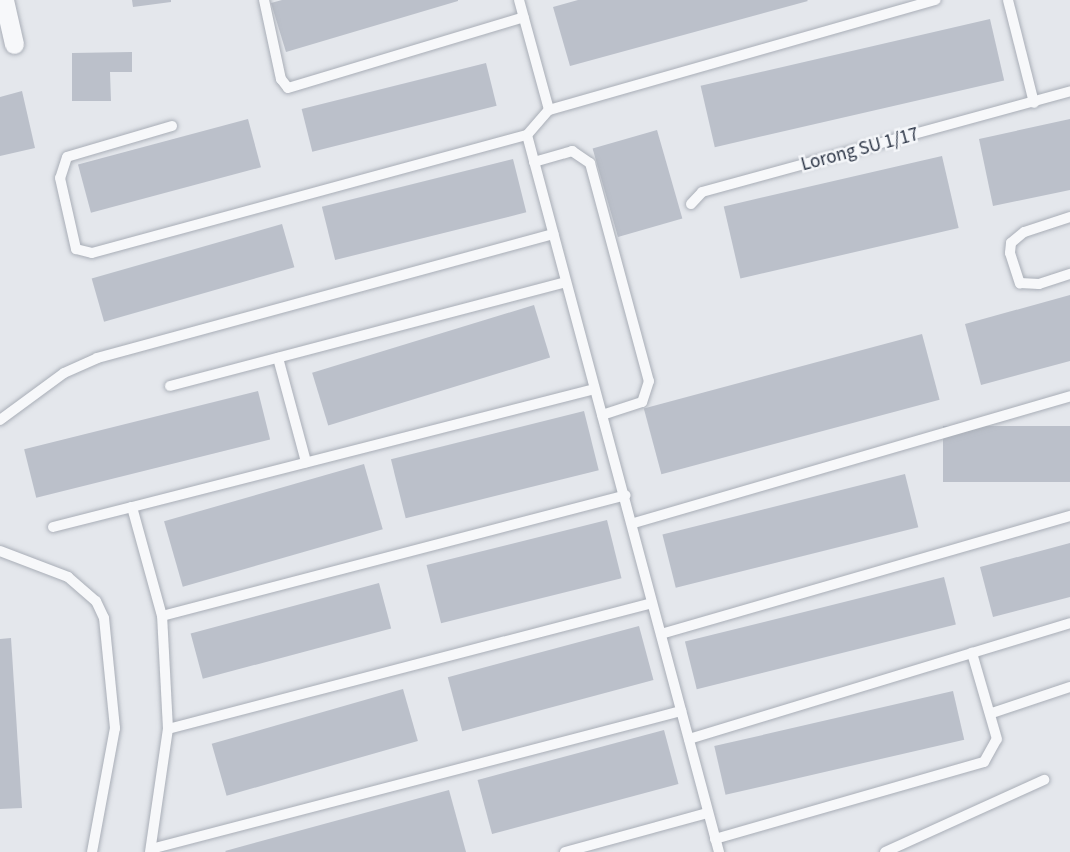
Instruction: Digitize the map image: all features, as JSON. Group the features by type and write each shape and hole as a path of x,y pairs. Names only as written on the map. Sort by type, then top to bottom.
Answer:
{"street":[{"path":"4,0 14,44"}],"lane":[{"path":"264,0 281,79 288,88 524,17"},
{"path":"519,0 549,110"},
{"path":"173,126 67,157 60,178 76,249 92,253 527,135 549,110 936,0"},
{"path":"1008,0 1034,103"},
{"name":"Lorong SU 1/17","path":"691,204 702,192 1070,91"},
{"path":"527,135 594,389 634,523 652,603 719,852"},
{"path":"534,162 572,150 590,163 643,356 647,397 602,415"},
{"path":"1070,217 1024,232 1011,243 1010,253 1020,283 1039,284 1070,274"},
{"path":"0,420 44,386 97,358 553,234"},
{"path":"170,386 566,282"},
{"path":"278,358 306,462"},
{"path":"53,527 594,389"},
{"path":"634,523 1070,396"},
{"path":"162,616 625,495"},
{"path":"132,507 162,616 168,729 151,850 681,710"},
{"path":"661,634 1070,516"},
{"path":"0,551 68,577 96,601 104,618 116,728 92,852"},
{"path":"168,729 652,603"},
{"path":"689,739 1070,623"},
{"path":"715,838 984,762 998,746 992,713 972,653"},
{"path":"992,713 1070,687"},
{"path":"885,852 1044,780"},
{"path":"565,852 708,813"}],"building":[{"path":"132,0 171,0 171,2 133,7"},
{"path":"282,0 458,1 286,52 271,3"},
{"path":"578,0 808,1 570,66 553,7"},
{"path":"990,19 1004,80 715,147 701,86"},
{"path":"132,52 132,72 110,72 111,101 72,101 72,53"},
{"path":"486,63 497,106 312,152 302,109"},
{"path":"22,91 35,148 0,156 0,97"},
{"path":"248,119 261,167 91,213 78,165"},
{"path":"1070,119 1070,190 993,206 979,139"},
{"path":"657,130 682,218 618,237 593,148"},
{"path":"942,156 959,228 740,278 724,206"},
{"path":"513,159 526,212 335,260 322,207"},
{"path":"282,224 294,267 104,322 92,279"},
{"path":"1070,295 1070,361 981,385 965,324"},
{"path":"534,305 550,358 328,425 312,373"},
{"path":"922,334 940,400 661,474 644,409"},
{"path":"258,391 270,440 36,498 24,449"},
{"path":"584,411 599,470 406,518 391,459"},
{"path":"943,426 1070,426 1070,482 943,482"},
{"path":"364,464 383,529 183,587 164,521"},
{"path":"905,474 918,527 676,588 662,534"},
{"path":"607,520 622,578 441,623 427,565"},
{"path":"1070,543 1070,597 993,617 980,567"},
{"path":"944,577 956,625 697,689 685,642"},
{"path":"379,583 391,628 203,679 191,633"},
{"path":"639,626 653,680 462,731 448,677"},
{"path":"11,638 22,808 0,809 0,639"},
{"path":"403,689 418,741 227,796 212,744"},
{"path":"953,691 964,740 726,795 714,746"},
{"path":"664,730 678,784 492,834 478,780"},
{"path":"449,790 466,852 225,851"}]}
